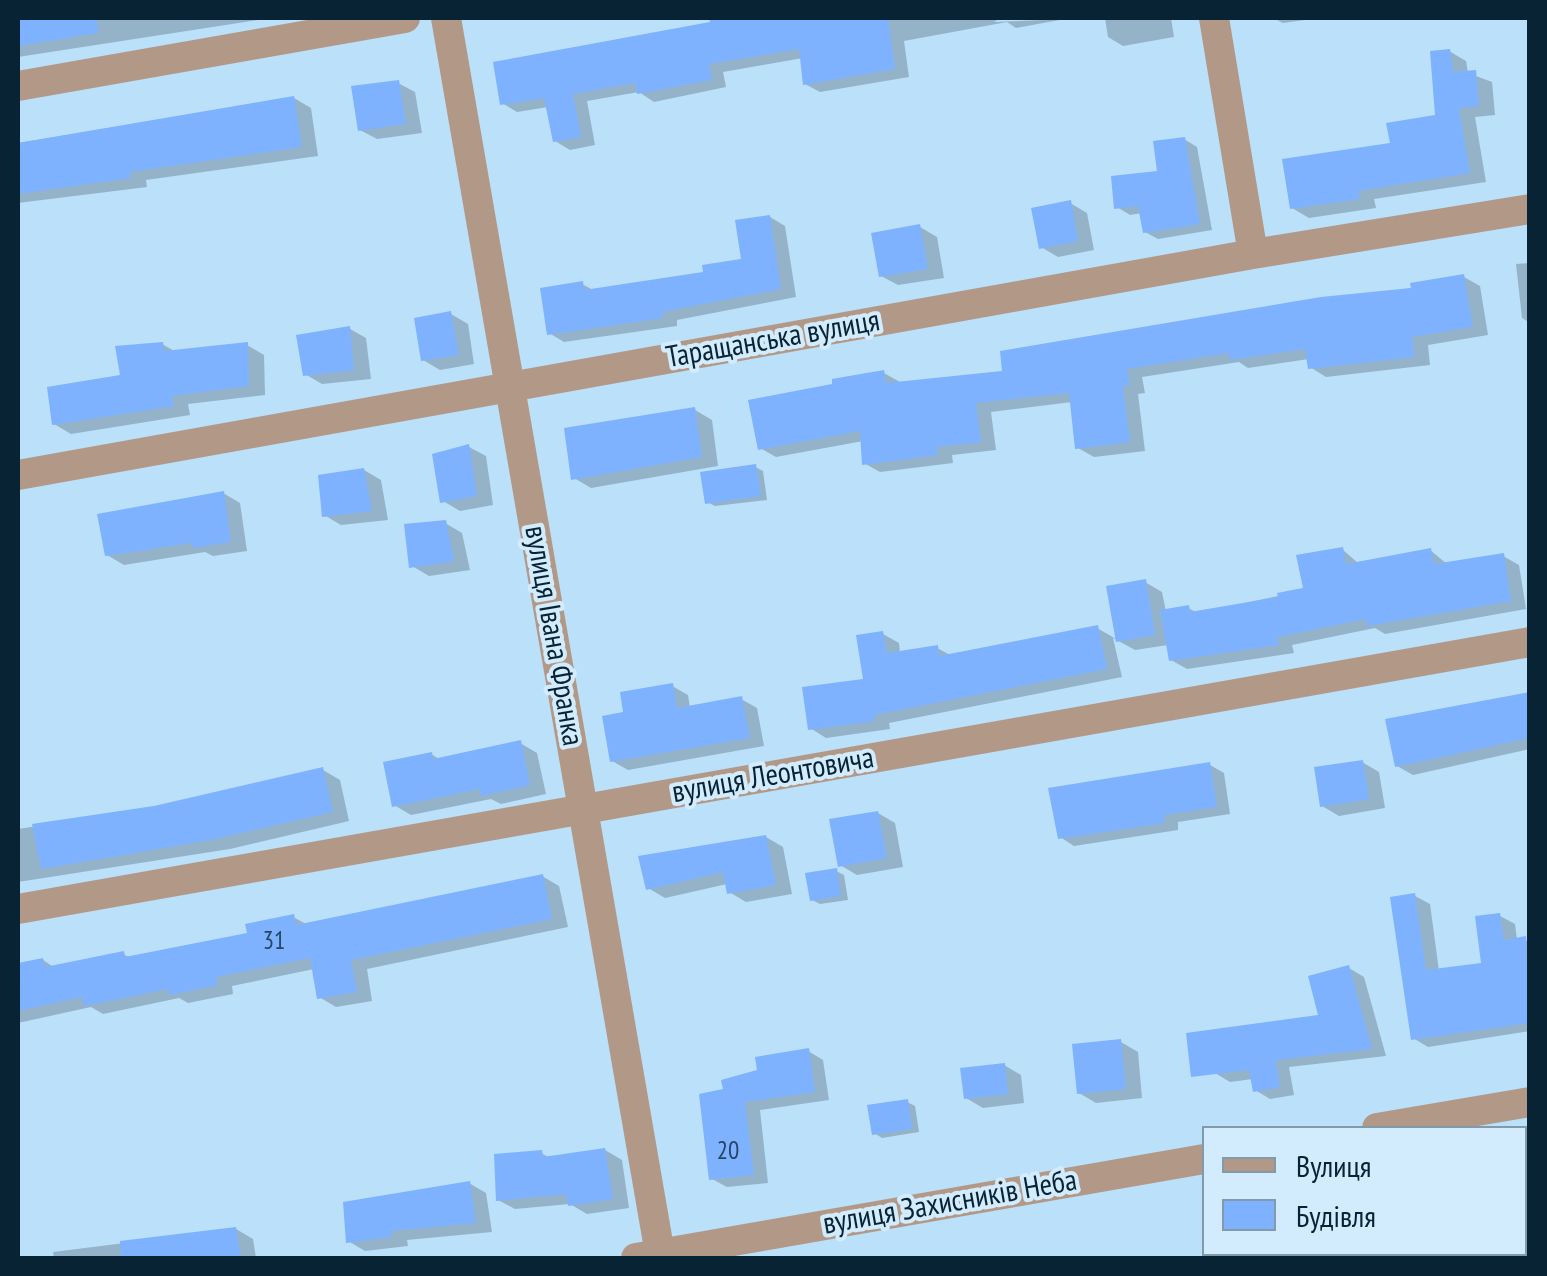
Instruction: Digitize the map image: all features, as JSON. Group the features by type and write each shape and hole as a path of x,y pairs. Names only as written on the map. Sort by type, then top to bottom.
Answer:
{"street":[{"path":"18,86 405,18"},
{"name":"вулиця Івана Франка","path":"446,18 583,810 648,1256"},
{"path":"1214,18 1253,254"},
{"name":"Таращанська вулиця","path":"18,475 1253,254 1530,210"},
{"name":"вулиця Леонтовича","path":"18,910 1530,642"},
{"path":"1400,1126 1447,1122 1530,1102"},
{"name":"вулиця Захисників Неба","path":"648,1256 1202,1159"}],"building":[{"path":"18,18 97,18 98,33 18,46"},
{"path":"709,18 888,18 895,69 803,85 799,49 709,64 712,80 637,94 635,83 573,94 581,137 553,142 544,98 500,105 493,62 710,22"},
{"path":"1450,49 1453,72 1476,70 1479,106 1459,108 1470,173 1358,191 1360,199 1290,209 1282,159 1390,143 1386,123 1435,115 1430,51"},
{"path":"399,80 406,124 358,131 351,86"},
{"path":"294,96 302,147 130,172 131,178 18,194 18,143"},
{"path":"1185,137 1200,224 1143,233 1138,206 1114,209 1111,176 1157,171 1153,141"},
{"path":"1071,200 1078,241 1039,249 1031,208"},
{"path":"770,215 781,289 662,312 663,318 547,335 540,288 583,281 584,290 703,272 702,265 741,259 735,220"},
{"path":"920,224 928,269 879,277 871,233"},
{"path":"1464,274 1473,327 1412,337 1415,357 1308,369 1305,349 1230,360 1229,353 1127,369 1130,385 1123,386 1130,442 1075,449 1069,393 976,403 981,442 937,447 938,455 862,465 860,431 758,450 748,400 832,384 832,379 884,370 886,383 1002,371 1000,351 1321,297 1411,288 1410,283"},
{"path":"451,311 459,355 421,361 414,318"},
{"path":"350,326 354,370 303,376 296,335"},
{"path":"163,342 164,351 248,342 249,386 172,396 174,406 52,425 47,387 120,375 115,346"},
{"path":"695,407 702,457 571,480 564,428"},
{"path":"469,444 477,496 440,503 432,454"},
{"path":"756,464 761,496 705,504 700,472"},
{"path":"364,468 372,511 322,517 318,475"},
{"path":"224,491 231,542 193,548 192,543 105,556 97,514"},
{"path":"446,520 454,561 409,568 404,524"},
{"path":"1343,547 1346,564 1431,548 1434,564 1504,553 1511,601 1367,626 1366,619 1277,637 1279,645 1169,661 1160,610 1189,605 1190,612 1278,597 1277,593 1303,588 1296,555"},
{"path":"1146,579 1155,635 1116,642 1106,586"},
{"path":"1098,625 1107,669 874,715 875,721 808,730 802,687 863,679 856,635 883,631 887,653 938,645 939,656"},
{"path":"673,683 677,708 742,696 750,738 610,762 602,716 623,712 620,692"},
{"path":"1530,692 1530,738 1395,767 1385,719"},
{"path":"521,740 530,785 481,796 480,789 392,807 383,762 432,752 433,759"},
{"path":"1363,760 1369,799 1320,807 1314,767"},
{"path":"1210,762 1217,807 1164,815 1165,823 1058,839 1048,788"},
{"path":"323,767 333,812 211,840 41,869 32,824 154,806"},
{"path":"878,811 887,858 838,867 829,819"},
{"path":"766,835 776,885 727,894 723,872 646,890 638,856"},
{"path":"837,868 841,896 810,901 805,873"},
{"path":"543,874 552,919 351,960 357,992 317,999 310,958 216,977 218,985 169,995 168,989 84,1006 82,997 18,1011 18,963 43,958 45,967 124,951 125,957 247,933 245,924 294,914 296,925"},
{"path":"1415,893 1426,970 1481,963 1475,916 1500,913 1504,940 1526,936 1530,1023 1411,1040 1390,897"},
{"path":"1349,965 1372,1049 1276,1060 1280,1087 1253,1092 1249,1070 1191,1077 1186,1033 1318,1015 1308,976"},
{"path":"1121,1039 1126,1089 1077,1094 1072,1044"},
{"path":"809,1048 815,1092 745,1102 754,1175 709,1180 699,1094 723,1089 721,1080 757,1070 755,1057"},
{"path":"1005,1063 1008,1094 964,1099 960,1068"},
{"path":"908,1099 912,1129 872,1135 867,1105"},
{"path":"605,1148 613,1199 568,1206 566,1194 496,1201 494,1154 542,1150 543,1157"},
{"path":"470,1181 476,1223 391,1231 392,1237 346,1243 343,1202"},
{"path":"236,1227 241,1258 121,1258 120,1241"}]}
